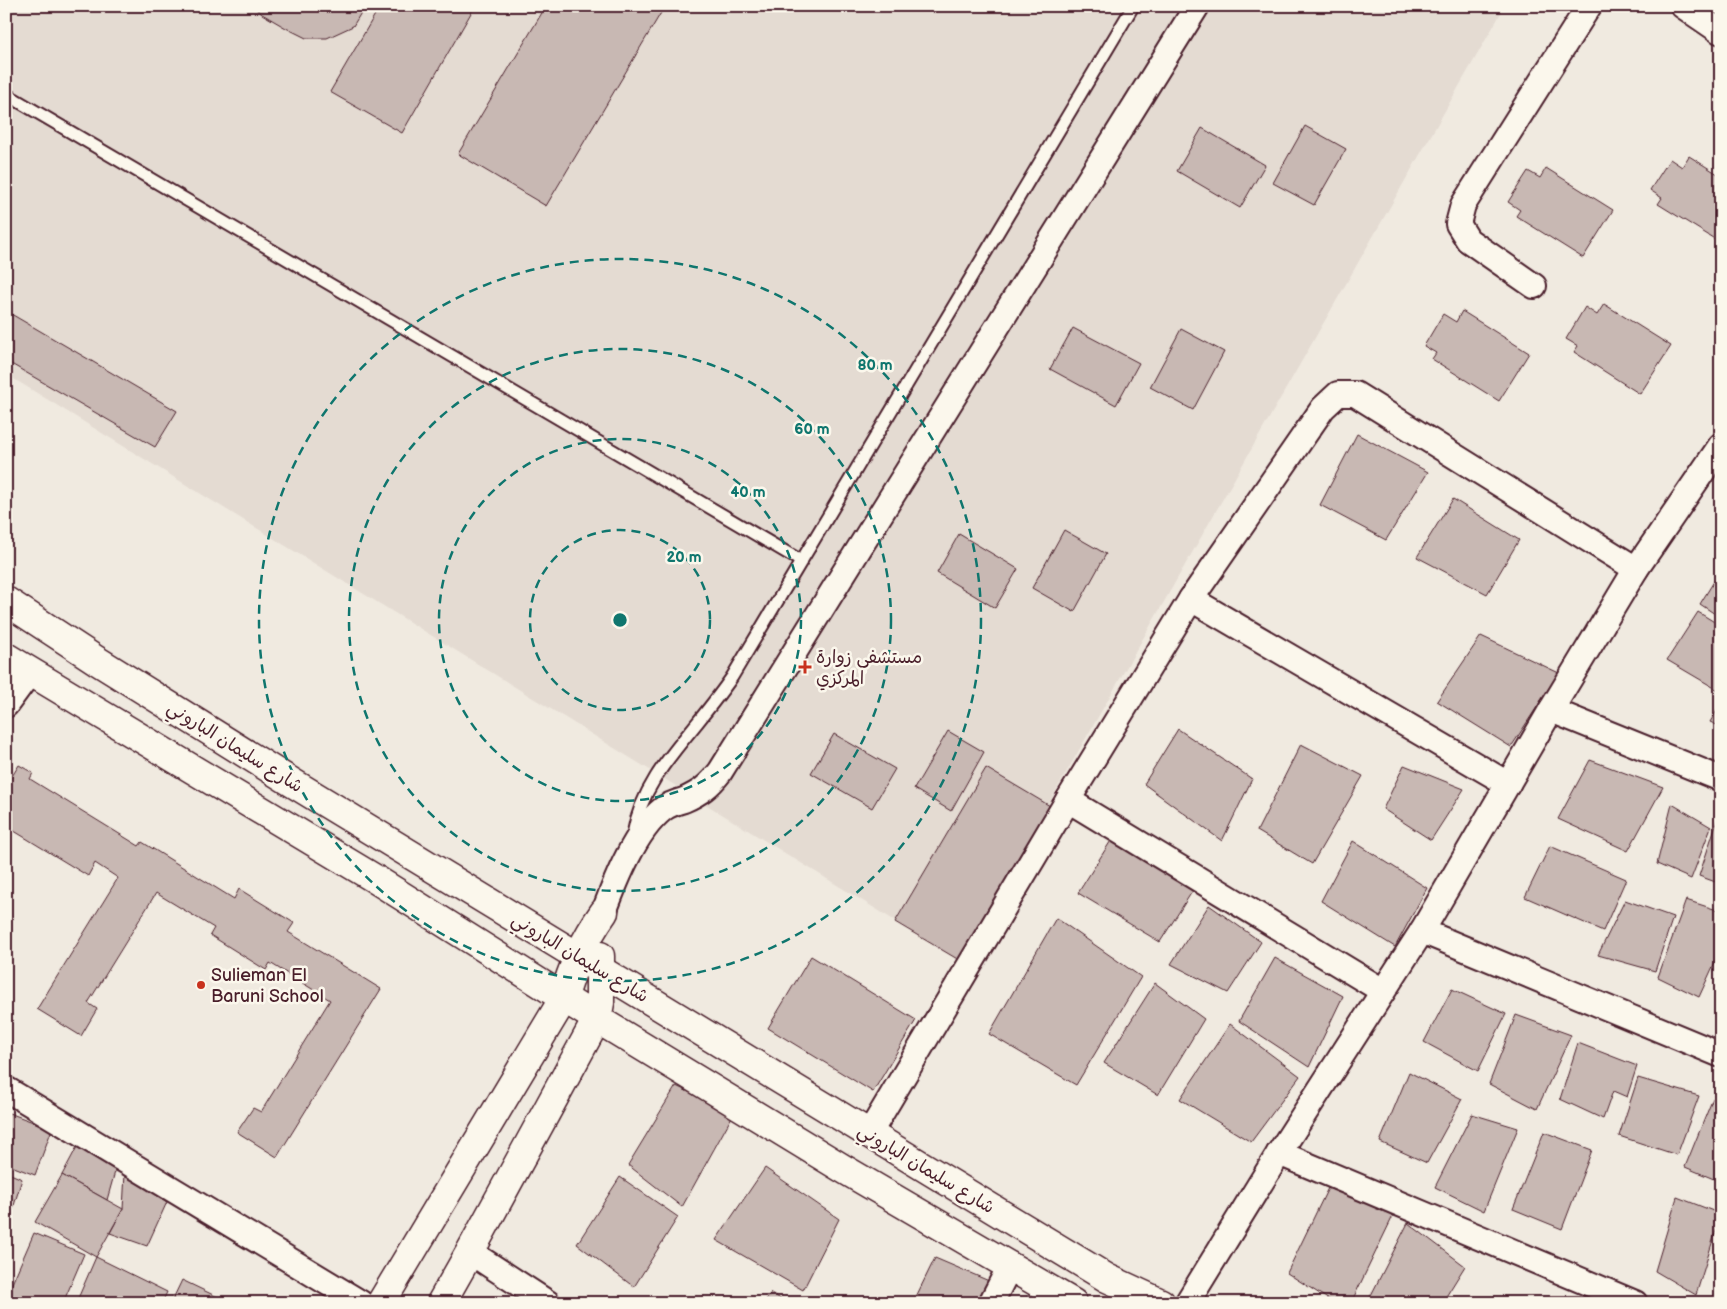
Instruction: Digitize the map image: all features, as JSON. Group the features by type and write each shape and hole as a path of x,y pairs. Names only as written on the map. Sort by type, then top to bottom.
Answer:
{"street":[{"path":"381,1303 564,998 568,982 589,963 604,912 630,853 651,822 664,808 693,796 710,785 720,772 1197,6"},
{"path":"1534,286 1468,240 1458,224 1463,205 1589,6"},
{"path":"1683,6 1721,32"},
{"path":"869,1134 1068,800 1191,599 1323,408 1338,394 1355,394 1636,569"},
{"path":"1187,1303 1279,1154 1422,932 1551,710 1636,569 1721,445"},
{"path":"1191,599 1508,784"},
{"name":"شارع سليمان الباروني","path":"6,601 284,778 869,1134 1107,1278 1161,1303"},
{"path":"6,657 372,877 597,1019 842,1168 1073,1303"},
{"path":"6,705 31,671"},
{"path":"1551,710 1721,779"},
{"path":"1068,800 1383,992"},
{"path":"1422,932 1721,1055"},
{"path":"440,1303 470,1252 597,1019 600,1003 589,963"},
{"path":"6,1089 361,1303"},
{"path":"1279,1154 1635,1303"},
{"path":"470,1252 548,1303"},
{"path":"991,1303 1010,1266"}],"lane":[{"path":"630,853 634,830 650,784 664,763 732,677 1132,8"},
{"path":"6,94 802,561"}],"shaded area":[{"name":"مستشفي زوارة المركزي","path":"6,6 1505,6 959,960 6,374"}],"building":[{"path":"253,6 365,6 353,26 327,38 306,38 262,14"},
{"path":"380,6 475,6 402,133 330,92"},
{"path":"546,6 665,6 546,206 458,154"},
{"path":"1305,126 1346,149 1314,205 1273,183"},
{"path":"1202,128 1265,165 1240,208 1177,171"},
{"path":"1689,156 1721,176 1721,243 1658,204 1662,198 1650,190 1670,159 1682,167"},
{"path":"1546,168 1613,210 1583,258 1516,216 1520,210 1508,202 1528,171 1540,178"},
{"path":"1604,304 1671,346 1640,394 1574,352 1578,346 1566,339 1585,307 1597,315"},
{"path":"6,311 177,411 155,447 6,361"},
{"path":"1462,311 1529,353 1499,401 1432,359 1436,353 1424,346 1443,314 1456,322"},
{"path":"1073,328 1139,363 1116,405 1050,369"},
{"path":"1181,329 1224,352 1193,410 1150,387"},
{"path":"1357,434 1428,472 1386,540 1320,505"},
{"path":"1453,499 1519,540 1487,594 1417,557"},
{"path":"1064,530 1106,554 1074,612 1032,588"},
{"path":"959,534 1018,569 995,608 937,573"},
{"path":"1721,570 1721,618 1700,604"},
{"path":"1698,612 1721,626 1721,686 1718,690 1667,660"},
{"path":"1481,636 1559,673 1511,747 1437,701"},
{"path":"1721,704 1721,727 1710,722"},
{"path":"1178,729 1252,779 1222,841 1144,784"},
{"path":"948,731 984,752 951,811 914,789"},
{"path":"834,734 895,769 872,808 811,773"},
{"path":"1301,744 1363,776 1312,864 1257,831"},
{"path":"1590,760 1663,787 1628,851 1558,819"},
{"path":"19,765 33,773 30,779 139,846 142,842 234,899 239,889 294,923 288,932 381,989 277,1157 237,1132 253,1108 261,1112 330,1000 270,963 266,970 210,935 214,928 156,893 88,1003 97,1009 81,1036 37,1009 118,878 95,863 88,876 6,826 6,786"},
{"path":"1404,765 1464,789 1431,840 1383,809"},
{"path":"986,768 1050,806 959,960 895,922"},
{"path":"1672,804 1711,827 1691,879 1657,864"},
{"path":"1721,809 1721,884 1699,876"},
{"path":"1112,839 1195,887 1160,942 1078,893"},
{"path":"1353,841 1427,888 1395,947 1321,901"},
{"path":"1550,846 1626,879 1603,931 1525,897"},
{"path":"1625,900 1673,917 1655,971 1598,955"},
{"path":"1686,900 1717,910 1721,906 1721,949 1699,997 1658,977"},
{"path":"1209,905 1261,942 1228,993 1171,964"},
{"path":"1056,918 1141,977 1076,1085 989,1034"},
{"path":"811,956 916,1020 873,1092 768,1028"},
{"path":"1275,958 1343,996 1309,1067 1239,1021"},
{"path":"1155,983 1204,1019 1158,1095 1104,1063"},
{"path":"1452,989 1506,1014 1478,1071 1424,1042"},
{"path":"1516,1015 1571,1035 1537,1109 1489,1084"},
{"path":"1230,1024 1300,1076 1251,1142 1180,1099"},
{"path":"1578,1043 1637,1066 1627,1097 1613,1091 1603,1119 1560,1099"},
{"path":"1409,1072 1462,1099 1427,1163 1380,1142"},
{"path":"1638,1078 1699,1096 1677,1155 1619,1136"},
{"path":"676,1086 734,1113 682,1207 628,1165"},
{"path":"1713,1098 1721,1102 1721,1182 1685,1167"},
{"path":"9,1113 52,1129 35,1175 6,1164 6,1119"},
{"path":"1472,1114 1518,1128 1484,1211 1435,1187"},
{"path":"1544,1132 1592,1150 1562,1229 1513,1209"},
{"path":"78,1145 116,1168 107,1200 62,1175"},
{"path":"765,1168 839,1219 803,1290 716,1240"},
{"path":"6,1172 22,1179 6,1232"},
{"path":"125,1173 167,1202 147,1246 110,1233 123,1209"},
{"path":"62,1175 123,1209 96,1257 35,1222"},
{"path":"620,1177 678,1217 634,1287 577,1244"},
{"path":"1328,1188 1394,1214 1351,1303 1334,1303 1287,1273"},
{"path":"1677,1197 1721,1214 1696,1295 1655,1271"},
{"path":"1408,1223 1465,1266 1442,1303 1367,1303"},
{"path":"34,1233 84,1254 63,1303 26,1303 7,1295"},
{"path":"96,1257 167,1292 162,1303 76,1303"},
{"path":"935,1258 989,1281 979,1303 913,1303"},
{"path":"182,1280 230,1303 171,1303"},
{"path":"771,1293 787,1303 764,1303"}],"place":[{"name":"مستشفي زوارة المركزي","path":"805,667"},
{"name":"Sulieman El Baruni School","path":"201,985"}]}
